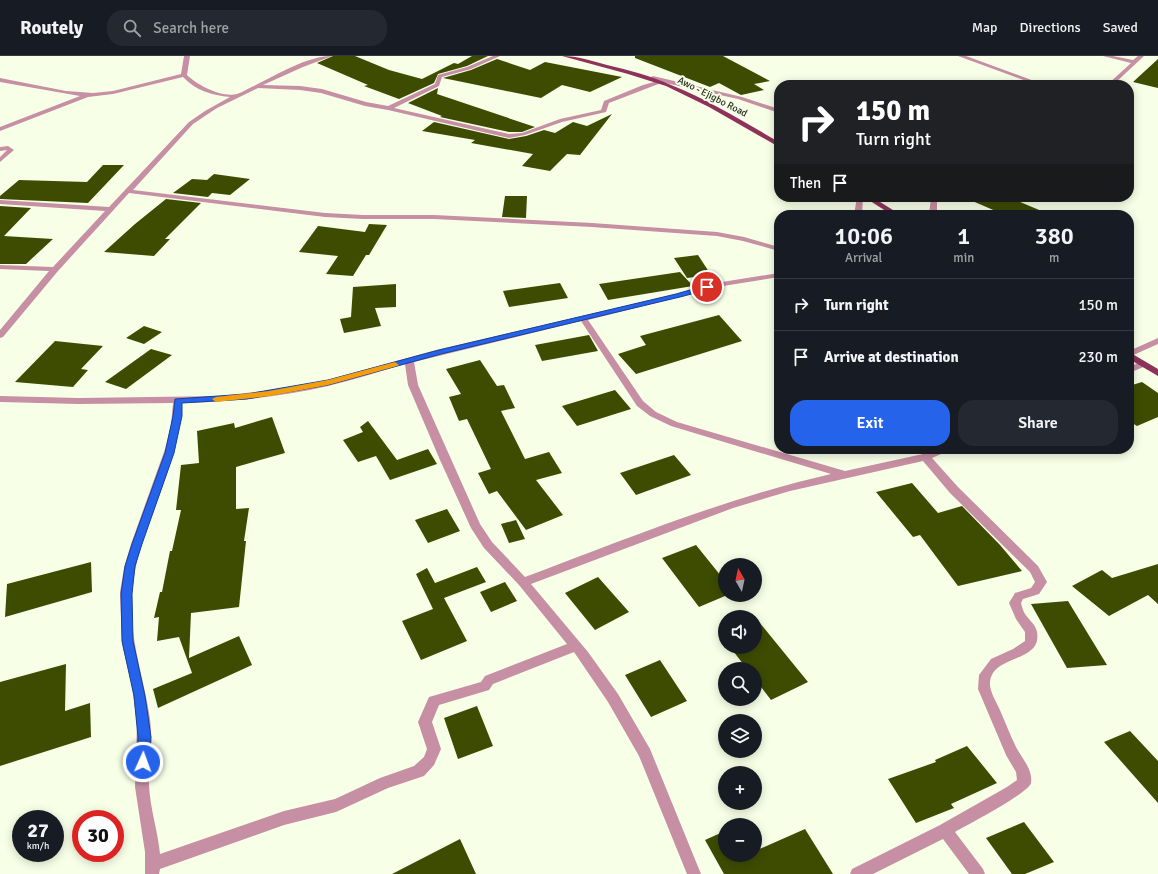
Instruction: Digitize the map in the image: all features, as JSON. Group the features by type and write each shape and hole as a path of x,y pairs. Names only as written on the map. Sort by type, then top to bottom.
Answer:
{"main road":[{"name":"Awo - Ejigbo Road","path":"565,56 659,82 699,99 774,142"},
{"path":"875,202 889,210"},
{"path":"1134,358 1158,373"}],"street":[{"path":"184,75 187,56"},
{"path":"0,335 55,269 191,123 209,110 236,96 304,65 329,56"},
{"path":"389,108 437,85 440,76 469,68 497,56"},
{"path":"961,56 1028,80"},
{"path":"1106,56 1134,62"},
{"path":"1115,80 1141,56"},
{"path":"0,129 23,119 88,96 164,82 184,75"},
{"path":"184,75 191,83 214,94 236,96"},
{"path":"641,76 681,83 757,103 774,109"},
{"path":"0,80 16,82 40,89 88,96"},
{"path":"164,82 178,83"},
{"path":"258,87 300,88 322,91 365,104 389,108 405,113 509,136 515,136 526,134 562,120 586,117 604,111 606,102 645,86 659,82"},
{"path":"184,83 191,83"},
{"path":"214,94 220,105"},
{"path":"0,149 8,148 11,150 0,160"},
{"path":"128,191 325,216 434,217 592,225 717,234 744,239 774,248"},
{"path":"0,202 112,209"},
{"path":"0,268 55,269"},
{"path":"0,399 78,401 221,399 280,392 328,383 409,361 722,284 774,276"},
{"path":"583,318 636,399 643,407 655,416 674,424 844,475"},
{"path":"1134,352 1158,341"},
{"path":"409,361 413,385 475,525 488,545 523,582 576,646 612,698 645,753 694,874"},
{"path":"1134,368 1143,364"},
{"path":"178,400 178,416 170,453 130,566 126,594 128,641 140,696 144,737 142,786 152,845 152,869 284,818 336,805 385,782 419,771 429,760 434,749 425,722 434,701 485,686 489,680 576,646"},
{"path":"523,582 729,505 790,487 925,457 932,454"},
{"path":"857,874 944,830 1012,792 1024,783 1023,771 1011,751 984,689 985,675 996,663 1017,653 1031,642 1031,631 1020,616 1015,603 1019,596 1035,591 1041,582 1034,569 954,490 925,457"},
{"path":"944,830 978,874"}],"building":[{"path":"333,56 355,56 389,70 422,79 454,63 458,64 472,56 488,56 467,66 438,74 434,83 399,99 364,86 368,85 317,63"},
{"path":"635,56 723,56 770,81 754,84 764,90 741,95 719,83 710,87 635,58"},
{"path":"497,59 530,70 545,62 622,77 590,92 562,85 541,98 443,78 471,70"},
{"path":"1158,59 1158,88 1134,81"},
{"path":"438,88 437,94 535,127 522,132 509,132 440,117 442,116 408,103"},
{"path":"612,114 580,155 567,154 550,171 522,166 533,154 471,143 475,140 422,131 434,122 509,139 526,136 544,130 555,133 573,122 587,126"},
{"path":"103,165 124,165 88,203 0,199 0,196 19,180 87,182"},
{"path":"214,174 250,179 230,195 212,193 208,197 173,193 192,179 207,180"},
{"path":"505,196 527,196 526,218 502,217"},
{"path":"166,199 201,203 165,239 170,239 154,256 104,252 135,224"},
{"path":"975,202 1020,202 1039,210 993,210"},
{"path":"0,206 31,208 4,236 53,239 26,264 0,264"},
{"path":"369,224 387,225 369,255 366,255 353,276 326,274 338,256 299,252 318,226 365,232"},
{"path":"698,255 711,275 687,278 674,258"},
{"path":"680,272 693,286 608,300 599,284"},
{"path":"560,283 568,298 509,307 503,291"},
{"path":"396,284 396,307 375,308 381,326 344,333 340,319 351,317 353,287"},
{"path":"719,315 742,341 636,374 618,354 646,345 640,336"},
{"path":"144,326 162,332 144,344 126,338"},
{"path":"589,335 598,351 542,361 535,345"},
{"path":"55,341 103,346 81,369 88,370 73,387 15,382"},
{"path":"151,349 172,355 126,389 105,382"},
{"path":"480,360 497,386 504,385 515,408 501,411 525,459 549,452 562,473 536,480 563,515 526,530 497,491 489,494 478,473 491,469 467,419 459,421 449,397 461,394 446,369"},
{"path":"1142,382 1158,393 1158,417 1137,426 1134,424 1134,384"},
{"path":"615,390 631,409 577,426 562,406"},
{"path":"272,417 285,453 236,467 236,509 249,508 244,541 246,541 239,607 191,613 189,658 239,636 252,665 158,708 153,689 192,673 179,637 157,641 159,617 154,618 160,592 162,592 170,551 172,551 181,510 176,510 181,465 199,463 197,431 234,423 235,428"},
{"path":"368,421 397,460 428,449 437,464 390,480 376,456 358,462 343,440 363,432 360,427"},
{"path":"674,455 691,475 636,495 620,473"},
{"path":"912,483 938,513 962,506 1000,545 1022,571 958,586 920,535 913,537 876,492"},
{"path":"447,509 460,531 428,543 415,520"},
{"path":"516,520 525,539 509,543 501,524"},
{"path":"696,545 718,572 718,599 699,607 662,558"},
{"path":"91,562 92,592 5,617 7,584"},
{"path":"1158,564 1158,604 1148,595 1109,616 1072,586 1102,570 1112,578"},
{"path":"477,567 486,582 444,598 467,641 421,660 402,621 433,609 416,574 427,568 435,583"},
{"path":"598,577 629,612 595,630 565,593"},
{"path":"505,582 517,601 491,612 480,592"},
{"path":"1068,601 1107,665 1067,668 1031,604"},
{"path":"762,626 808,682 771,700 762,688 762,662 742,662 735,654 762,654"},
{"path":"660,660 687,701 651,717 625,675"},
{"path":"66,664 65,711 90,703 91,737 0,766 0,682"},
{"path":"477,706 493,746 458,759 444,718"},
{"path":"1130,731 1158,761 1158,803 1104,742"},
{"path":"967,746 997,783 951,804 954,808 916,823 888,779 936,762 935,760"},
{"path":"1024,822 1054,862 1025,874 1012,874 986,838"},
{"path":"805,829 833,874 724,874 705,840 718,834 718,862 762,862 762,848"},
{"path":"460,839 476,874 392,874"}],"slow traffic":[{"path":"216,399 280,392 328,383 395,365"}],"route":[{"path":"143,762 144,737 140,696 128,641 126,594 130,566 170,453 178,416 178,400 221,399 280,392 328,383 439,352 678,296 707,287"}]}
